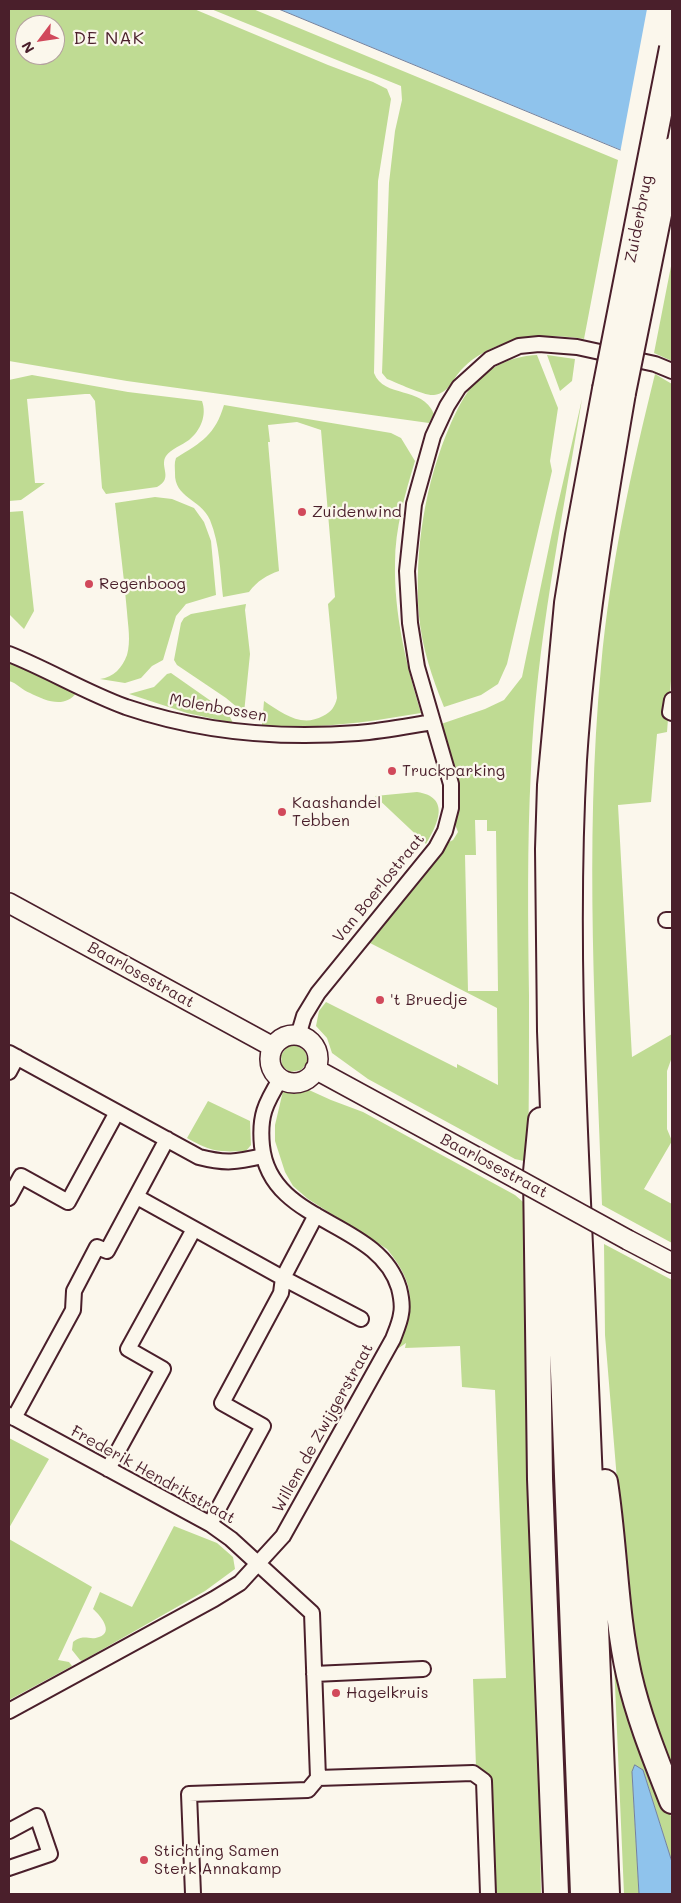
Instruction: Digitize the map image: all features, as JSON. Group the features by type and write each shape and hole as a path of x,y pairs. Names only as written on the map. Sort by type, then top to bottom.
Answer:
{"highway":[{"name":"Zuiderbrug","path":"614,391 672,48"},
{"name":"Zuiderbrug","path":"614,391 672,150"},
{"path":"583,1894 550,1031 548,849 557,704 567,603 578,534 614,391"},
{"path":"607,1894 574,1090 570,873 574,762 589,600 603,507 614,391"},
{"path":"550,1031 536,1172 541,1489 556,1894"},
{"path":"586,1362 607,1496 616,1597 630,1675 650,1744 672,1802"}],"street":[{"name":"Van Boerlostraat","path":"298,1036 304,1016 318,993 436,848 445,831 451,808 451,784 417,667 410,623 407,571 414,504 433,436 446,406 459,386 490,359 519,346 539,344 577,347 654,364 672,371"},
{"name":"Molenbossen","path":"9,654 88,692 128,707 186,723 275,735 313,735 359,733 433,722"},
{"path":"672,700 670,712 672,714"},
{"name":"Baarlosestraat","path":"9,903 273,1047"},
{"path":"298,1036 307,1039 314,1046 317,1058 315,1070 300,1082 287,1082 272,1069 270,1057 273,1047 284,1037 298,1036"},
{"path":"9,1072 13,1055 199,1157 220,1162 241,1161 263,1156"},
{"name":"Baarlosestraat","path":"315,1070 672,1263"},
{"name":"Willem de Zwijgerstraat","path":"9,1711 214,1599 240,1583 260,1564 283,1536 390,1345 402,1314 401,1297 395,1277 385,1261 371,1247 291,1199 274,1179 263,1156 261,1130 264,1106 281,1078"},
{"path":"9,1198 21,1176 68,1202 117,1112"},
{"name":"Frederik Hendrikstraat","path":"167,1139 107,1251 97,1247 74,1291 73,1310 11,1417 210,1524 260,1564 312,1613 318,1778"},
{"path":"137,1197 283,1278 361,1318"},
{"path":"210,1524 263,1426 222,1403 281,1293 283,1278 316,1215"},
{"path":"108,1469 163,1369 128,1349 194,1229"},
{"path":"314,1674 423,1669"},
{"path":"193,1894 189,1794 308,1790 318,1778 473,1773 484,1781 488,1894"},
{"path":"9,1831 37,1816 50,1854 9,1868"}],"green space":[{"path":"9,9 194,9 387,89 391,99 378,181 374,373 379,381 386,386 421,399 428,405 434,414 429,423 127,381 9,361"},
{"path":"211,9 253,9 618,160 584,339 553,336 536,337 520,339 490,349 464,367 448,388 439,394 430,395 387,379 382,373 389,183 395,131 402,100 401,86"},
{"path":"672,261 672,361 654,353"},
{"path":"537,355 558,408 550,461 552,471 507,664 498,684 481,695 444,707 425,651 419,616 418,567 420,542 423,517 434,469 453,418 474,384 487,372 502,363 519,357"},
{"path":"547,355 575,359 572,381 560,391"},
{"path":"655,374 672,384 672,668 667,732 657,734 651,802 618,805 632,1057 672,1034 672,1057 667,1071 667,1129 672,1141 644,1189 672,1204 672,1243 602,1205 593,936 593,801 596,734 605,630 622,520"},
{"path":"32,375 128,392 202,401 204,412 202,422 189,440 166,456 164,460 165,480 162,484 157,487 106,494 102,488 95,401 90,394 27,399 35,483 45,483 21,500 9,501 9,380"},
{"path":"582,399 544,629 534,722 528,854 528,1162 515,1159 368,1079 332,1053 327,1038 316,1026 319,1011 326,1002 457,1068 457,1064 498,1085 497,1008 370,943 458,832 454,822 457,783 441,724 485,709 504,700 522,677","holes":["475,820 487,820 487,831 496,831 498,991 468,991 465,855 476,855"]},
{"path":"224,405 391,433 401,438 415,461 399,524 395,550 395,582 402,639 421,713 322,726 262,725 264,701 292,718 307,720 315,719 328,713 334,707 337,698 328,604 335,597 321,430 297,422 268,425 279,571 262,579 249,592 223,597 218,548 210,520 201,507 179,488 176,481 175,466 176,458 200,442 212,431"},
{"path":"155,497 172,499 194,508 204,522 211,541 216,595 186,604 176,616 163,660 152,666 141,678 125,683 100,679 113,674 120,668 127,655 129,644 126,598 115,503"},
{"path":"23,511 34,611 24,629 9,614 9,512"},
{"path":"246,604 250,654 244,713 226,698 177,665 174,660 181,623 184,618 191,614"},
{"path":"9,662 77,692 72,697 61,702 49,701 36,696 9,681"},
{"path":"171,673 228,713 233,723 187,713 129,694 154,687 167,674"},
{"path":"417,792 428,795 438,805 437,820 426,844 375,796"},
{"path":"296,1045 305,1051 308,1062 301,1070 290,1072 282,1066 281,1055 287,1047"},
{"path":"309,1090 363,1112 515,1195 529,1207 541,1894 495,1894 491,1791 487,1777 476,1767 473,1679 506,1678 495,1390 462,1387 460,1346 405,1348 406,1343 393,1352 409,1311 410,1299 404,1276 397,1263 387,1249 308,1199 293,1186 285,1172 275,1141 275,1125 283,1091 295,1094"},
{"path":"208,1101 250,1121 251,1145 246,1151 215,1150 187,1138"},
{"path":"604,1244 672,1280 672,1776 641,1681 628,1613 605,1335"},
{"path":"9,1438 49,1459 9,1528"},
{"path":"174,1526 217,1543 233,1557 235,1569 205,1591 82,1661 80,1660 72,1650 73,1642 80,1638 99,1637 104,1635 106,1631 104,1623 93,1609 100,1592 132,1607"},
{"path":"9,1539 92,1587 58,1660 69,1662 72,1666 9,1700"},
{"path":"615,1619 649,1759 672,1819 672,1862 643,1770 632,1772 639,1894 624,1894 614,1662"}],"water":[{"path":"279,9 672,9 631,154"},
{"path":"635,1765 643,1770 672,1862 672,1894 639,1894 632,1772"}],"pier":[{"path":"647,9 672,9 672,173 620,153"}],"place":[{"name":"Zuidenwind","path":"302,512"},
{"name":"Regenboog","path":"89,584"},
{"name":"Truckparking","path":"392,771"},
{"name":"Kaashandel Tebben","path":"282,812"},
{"name":"'t Bruedje","path":"380,1000"},
{"name":"Hagelkruis","path":"336,1693"},
{"name":"Stichting Samen Sterk Annakamp","path":"144,1860"}],"district":[{"name":"DE NAK","path":"109,38"}]}
